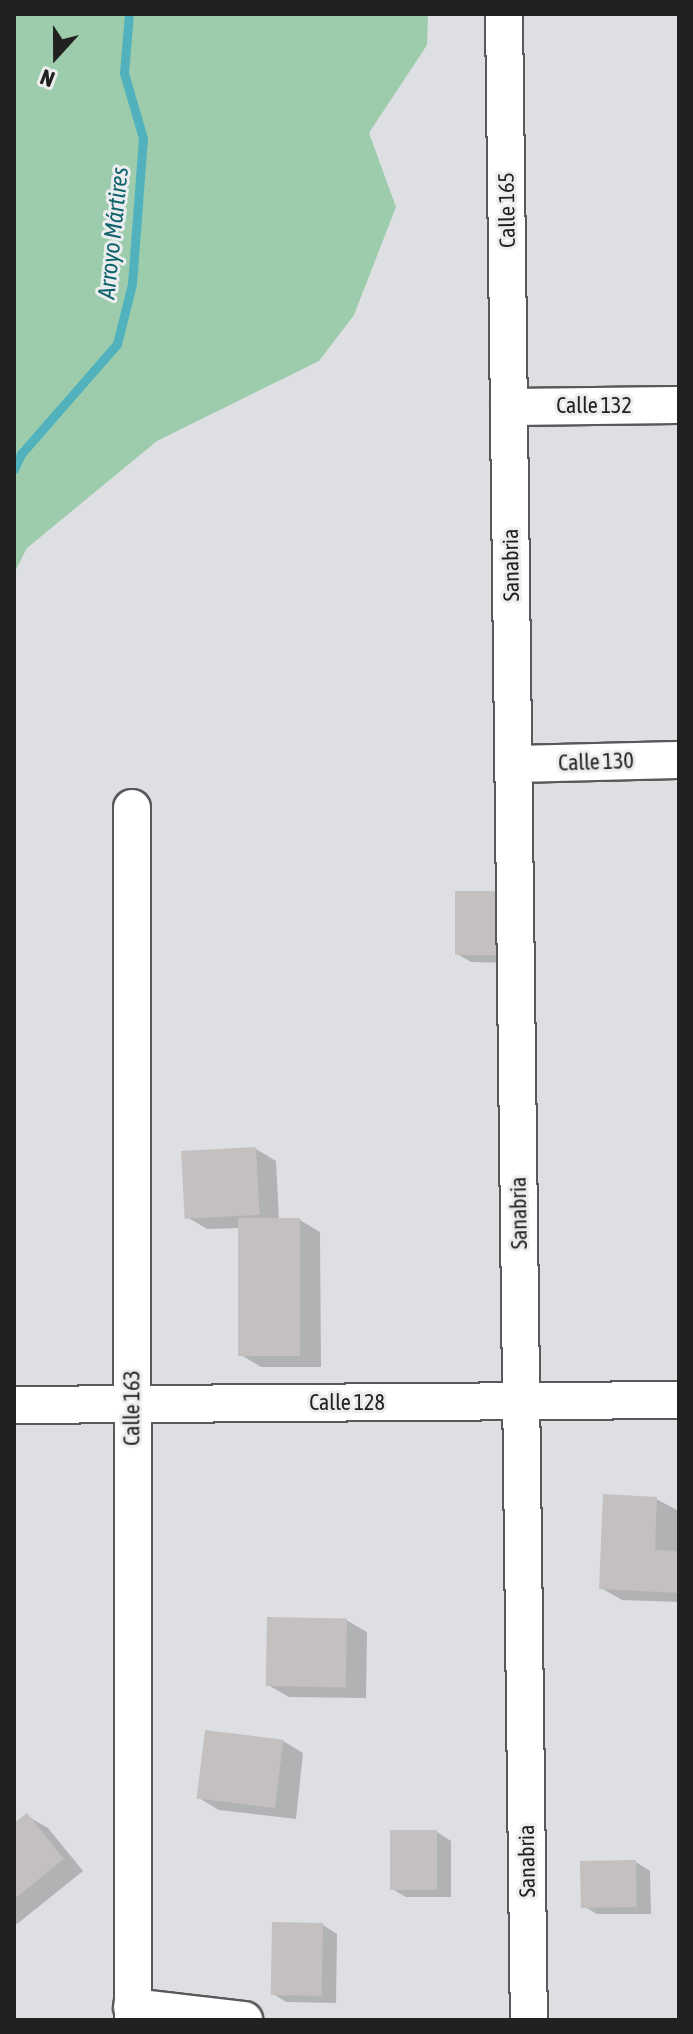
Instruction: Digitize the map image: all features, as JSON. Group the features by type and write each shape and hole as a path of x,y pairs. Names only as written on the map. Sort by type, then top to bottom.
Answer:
{"street":[{"name":"Calle 165","path":"504,14 509,407"},
{"name":"Calle 132","path":"509,407 679,405"},
{"name":"Sanabria","path":"509,407 529,2020"},
{"name":"Calle 130","path":"514,764 679,760"},
{"name":"Calle 163","path":"129,2016 132,808"},
{"name":"Calle 128","path":"14,1405 679,1400"},
{"path":"129,2016 244,2020"}],"green space":[{"path":"14,14 428,14 427,45 369,133 396,207 354,315 319,361 157,441 27,548 14,573"}],"building":[{"path":"455,891 499,891 499,955 455,955"},
{"path":"256,1147 260,1215 185,1219 181,1151"},
{"path":"238,1218 300,1218 300,1356 238,1356"},
{"path":"603,1494 657,1497 655,1550 679,1551 679,1593 599,1589"},
{"path":"267,1617 347,1618 346,1687 266,1686"},
{"path":"205,1730 283,1740 275,1808 197,1798"},
{"path":"27,1813 64,1859 14,1899 14,1823"},
{"path":"390,1830 437,1830 437,1890 390,1890"},
{"path":"636,1860 637,1907 581,1908 580,1861"},
{"path":"272,1922 323,1923 322,1996 271,1995"}],"waterway":[{"name":"Arroyo Mártires","path":"14,469 21,454 117,344 132,284 143,138 124,73 129,14"}]}
